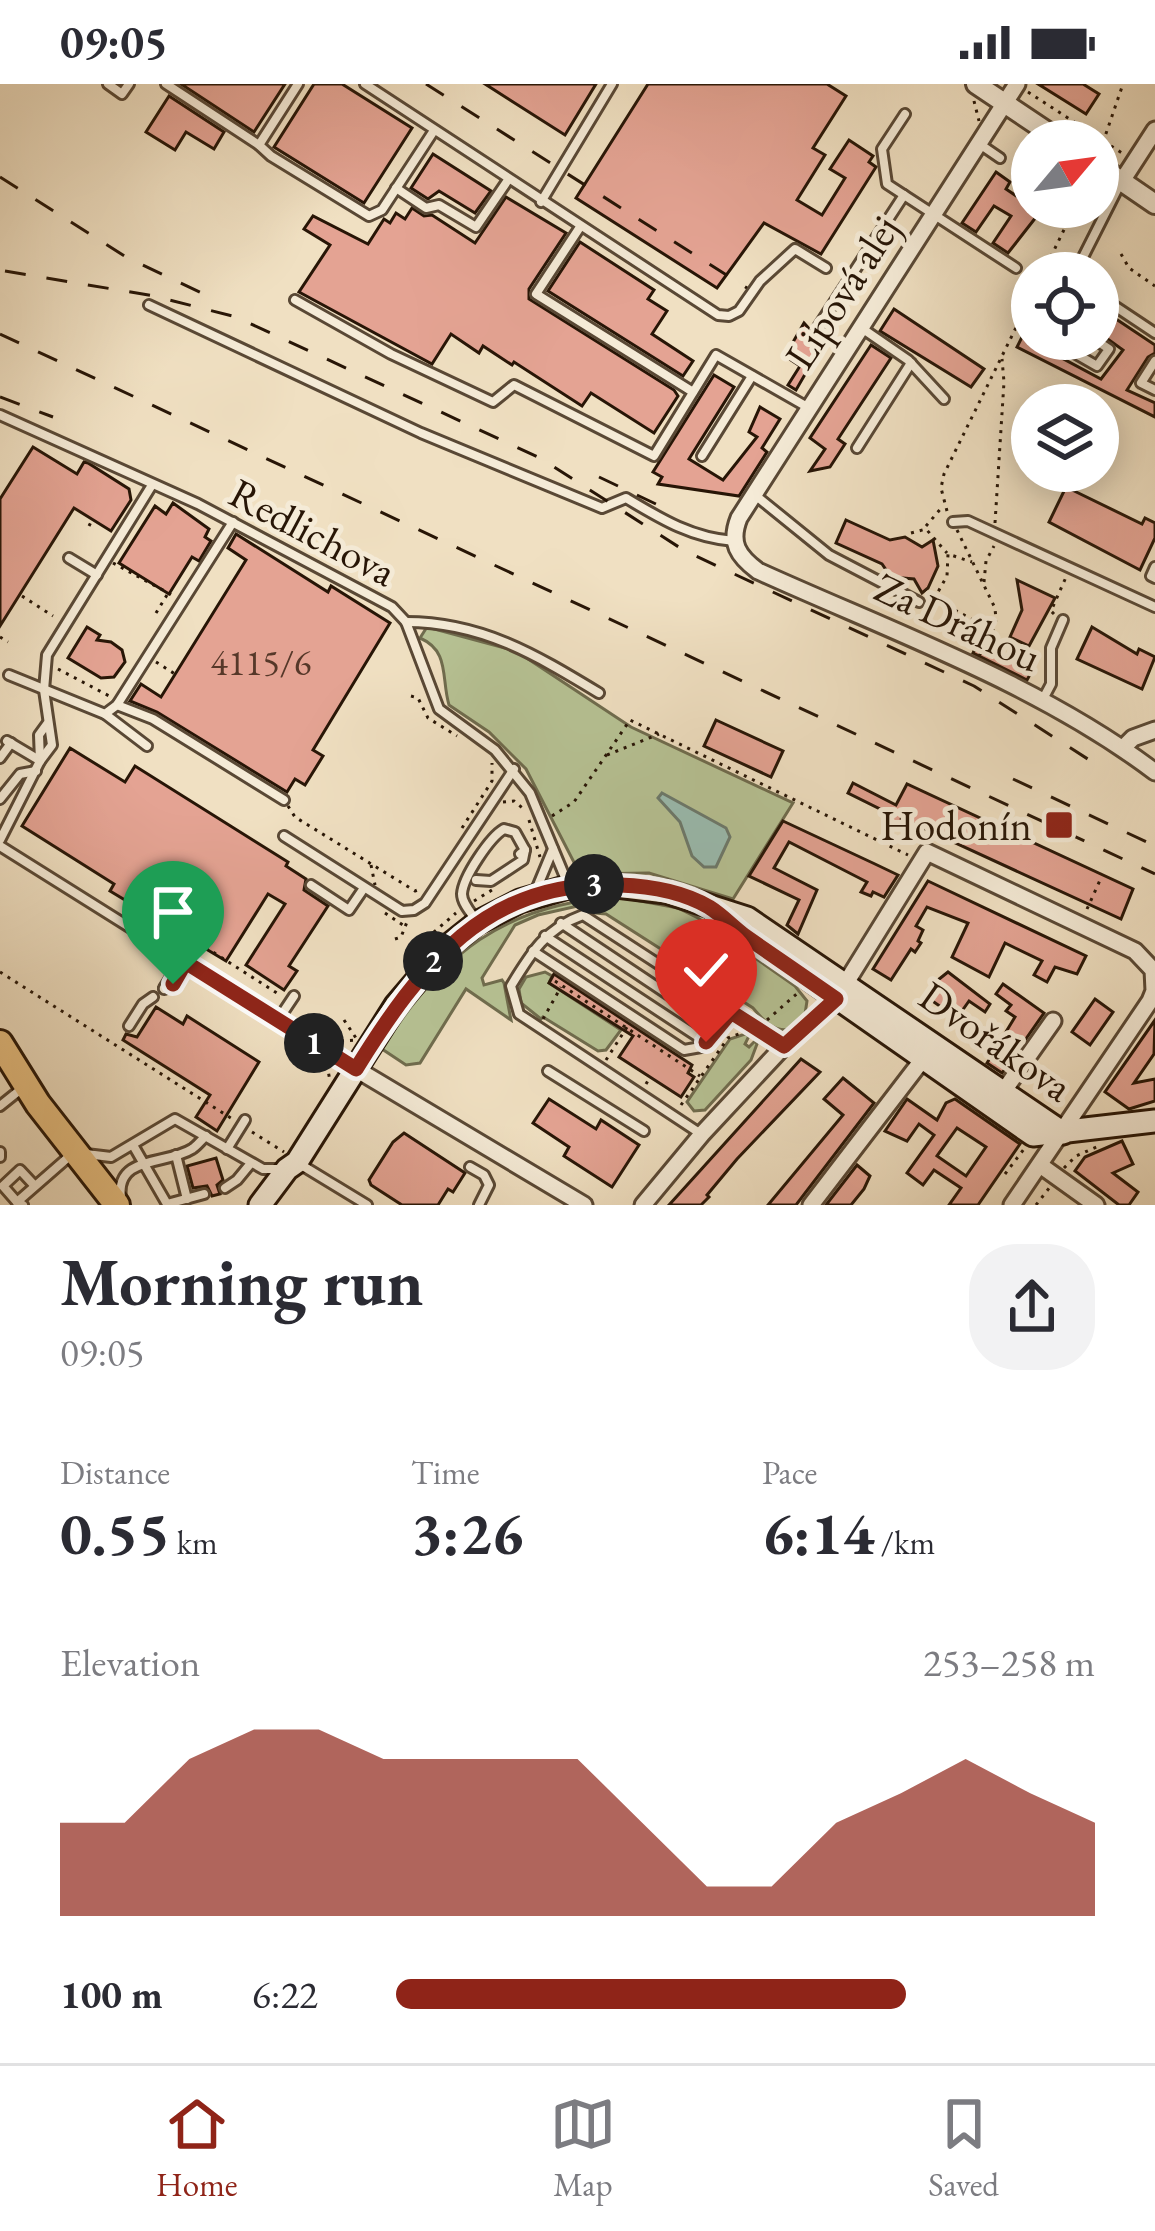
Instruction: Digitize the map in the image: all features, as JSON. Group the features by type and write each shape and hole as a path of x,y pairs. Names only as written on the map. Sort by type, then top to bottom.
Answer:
{"main road":[{"name":"Dvořákova","path":"268,1192 418,977 443,950 478,923 533,896 568,886 629,885 747,918 922,1059 1033,1135 1063,1133"},
{"name":"Dvořákova","path":"842,991 1063,1133"},
{"path":"0,1043 113,1201"},
{"path":"1063,1133 1155,1121"}],"street":[{"name":"Lipová alej","path":"734,541 740,518 1017,84"},
{"path":"979,86 1029,120"},
{"path":"1122,181 1155,130"},
{"path":"1119,179 1155,204"},
{"name":"Za Dráhou","path":"734,541 739,554 758,571 978,663 1123,748 1155,772"},
{"path":"1123,748 1132,738 1155,730"},
{"path":"643,1205 702,1134 842,991 924,857 1135,951 1154,973 1152,1002 1012,1205"},
{"path":"1004,1092 1053,1021"},
{"path":"811,1205 922,1059"},
{"path":"356,1069 580,1204"},
{"path":"1040,1165 1096,1205"}],"lane":[{"path":"107,84 122,94 128,84"},
{"path":"166,84 365,215 382,210 434,132"},
{"path":"260,145 298,84"},
{"path":"365,84 724,316 739,311 760,281 795,249 826,268"},
{"path":"541,202 612,84"},
{"path":"905,114 882,149 887,184 1011,265"},
{"path":"980,145 1000,158"},
{"path":"396,188 427,208 439,205 476,227 508,180"},
{"path":"1086,252 1122,181"},
{"path":"818,327 904,195"},
{"path":"580,227 536,294 693,392"},
{"path":"295,300 493,402 514,385 654,456 716,356 809,408"},
{"path":"149,305 421,433 602,508 626,498 706,539 734,541"},
{"path":"1119,310 1155,333"},
{"path":"861,328 911,363 944,399"},
{"path":"1155,361 1142,382 1155,390"},
{"path":"857,448 911,363"},
{"path":"702,456 752,376"},
{"name":"Redlichova","path":"0,415 232,521 392,608 406,622 440,709 514,769 535,802 568,886"},
{"path":"152,485 47,655 47,724 39,735 38,766 1,836 182,960 356,1069"},
{"path":"755,495 829,555 919,602"},
{"path":"104,714 117,704 232,521"},
{"path":"953,522 968,521 1155,607"},
{"path":"69,558 97,575"},
{"path":"1155,567 1151,576 1155,578"},
{"path":"1042,701 1051,684 1051,648 1063,620"},
{"path":"406,622 430,622 520,645 599,693"},
{"path":"9,675 104,714 147,746"},
{"path":"117,704 153,718 284,800"},
{"path":"0,758 9,742 38,766"},
{"path":"0,799 20,774 38,766"},
{"path":"284,836 402,910 414,910 425,903 514,769"},
{"path":"472,881 490,881 523,860 515,832 497,832 463,898 478,923"},
{"path":"533,896 554,847"},
{"path":"472,881 488,874"},
{"path":"311,885 349,910 367,890"},
{"path":"702,1134 519,1014 512,986 545,936 560,923 583,915 784,1046"},
{"path":"560,923 720,1029"},
{"path":"545,936 706,1042"},
{"path":"532,951 684,1050 693,1051 706,1042 731,1012"},
{"path":"278,1020 293,996"},
{"path":"129,1026 142,1004 153,997"},
{"path":"548,1071 644,1131"},
{"path":"0,1106 26,1085"},
{"path":"34,1186 20,1170 3,1186 20,1203 75,1151 104,1158 175,1119 251,1162 268,1192"},
{"path":"227,1149 240,1120"},
{"path":"113,1201 122,1178 143,1164 190,1151 206,1136"},
{"path":"133,1145 167,1204 204,1194"},
{"path":"176,1155 187,1199"},
{"path":"225,1188 251,1162"},
{"path":"290,1162 367,1205"},
{"path":"470,1167 484,1175 488,1185 479,1205"}],"path":[{"path":"1017,84 1072,120"},
{"path":"1110,120 1123,84"},
{"path":"979,86 975,110 978,120 990,128"},
{"path":"1119,151 1133,161"},
{"path":"1121,254 1129,268 1155,286"},
{"path":"978,663 990,638 994,608 940,488 1011,337"},
{"path":"984,584 992,548 1000,536 1001,357"},
{"path":"911,533 923,528 944,504"},
{"path":"923,528 948,554 974,563"},
{"path":"934,599 947,576 948,554"},
{"path":"107,559 167,595 184,598"},
{"path":"1063,620 1051,611 1070,568"},
{"path":"156,613 167,595"},
{"path":"22,596 53,616"},
{"path":"955,610 992,631"},
{"path":"0,637 8,642"},
{"path":"978,663 990,638"},
{"path":"147,657 175,674"},
{"path":"51,665 104,691 117,704"},
{"path":"551,818 574,802 630,720 924,857"},
{"path":"606,756 659,734"},
{"path":"478,803 495,773 487,756"},
{"path":"284,800 295,817 396,880 415,891 427,885"},
{"path":"497,807 514,801 526,811 542,863"},
{"path":"897,828 905,808"},
{"path":"367,890 376,879 370,864"},
{"path":"1087,909 1101,878"},
{"path":"391,889 396,880"},
{"path":"130,898 281,996"},
{"path":"395,939 407,924 399,922"},
{"path":"0,972 240,1120"},
{"path":"555,981 700,1076"},
{"path":"543,1019 562,986"},
{"path":"765,1021 800,991"},
{"path":"344,1020 357,1040"},
{"path":"681,1105 733,1034 753,1037"},
{"path":"646,1084 650,1077"},
{"path":"251,1131 290,1162"},
{"path":"1077,1177 1064,1168 1076,1156 1110,1141"},
{"path":"1005,1174 1028,1143"},
{"path":"1036,1205 1052,1185"}],"green space":[{"path":"427,627 516,651 631,727 793,803 733,899 649,873 580,874 526,769 489,732 449,705 440,658 420,638"},
{"path":"619,897 678,908 698,918 795,986 807,1001 805,1014 791,1029 774,1027 753,1008 606,914 582,905 515,925 482,978 484,985 502,980 511,1020 466,989 420,1063 406,1065 382,1049 428,986 480,940 542,910"},
{"path":"545,972 552,976 549,983 621,1030 606,1050 598,1051 521,1003 519,989 526,977"},
{"path":"749,1036 745,1044 757,1044 751,1060 705,1110 694,1111 687,1102 730,1039"}],"water":[{"path":"662,793 726,828 730,837 716,867 704,867 692,856 680,822 658,798"}],"building":[{"path":"181,84 285,84 254,132"},
{"path":"314,84 342,84 412,128 364,203 274,147"},
{"path":"485,84 596,84 565,135"},
{"path":"648,84 827,84 846,96 813,148 825,155 797,200 822,215 845,178 830,169 849,140 873,156 869,162 876,167 821,254 764,223 717,288 576,198"},
{"path":"1038,84 1083,84 1099,94 1086,114"},
{"path":"169,96 224,132 214,149 186,132 175,150 146,132"},
{"path":"433,154 491,191 475,213 439,191 428,199 411,188"},
{"path":"996,172 1010,182 1006,189 1011,192 1011,216 994,206 976,232 962,223"},
{"path":"506,197 566,233 529,289 529,299 678,396 654,433 591,393 582,406 514,362 483,346 479,353 451,334 432,364 299,292 330,245 304,229 313,216 368,244 384,219 390,223 396,213 405,219 412,208 475,243"},
{"path":"1011,216 1011,228 1028,228 1008,253 993,243"},
{"path":"580,242 654,290 648,299 667,311 652,334 693,361 683,376 548,291"},
{"path":"894,309 984,369 971,387 880,331"},
{"path":"1119,321 1155,345 1155,353 1127,390 1155,403 1155,417 1119,399 1119,384 1090,384 1043,360 1066,360 1101,379 1123,350"},
{"path":"804,323 826,338 796,390 788,385 800,366 785,356"},
{"path":"871,345 891,358 838,439 845,444 830,467 810,471 825,449 810,438"},
{"path":"714,375 734,387 689,459 723,480 757,437 749,432 760,407 780,419 762,448 767,452 739,496 658,484 662,477 653,472"},
{"path":"33,447 77,474 88,463 129,489 131,500 111,531 74,508 0,626 0,499"},
{"path":"1064,492 1076,492 1142,524 1145,518 1155,523 1155,538 1140,570 1049,522"},
{"path":"173,503 209,529 205,537 211,541 199,561 192,557 169,594 119,563 155,506 166,514"},
{"path":"846,520 890,540 905,537 922,547 933,540 938,566 928,588 922,593 914,579 891,577 882,564 836,543"},
{"path":"236,534 328,592 331,586 390,623 313,750 323,756 305,785 295,779 287,792 157,712 130,701 141,684 161,697 246,560 228,548"},
{"path":"1017,580 1055,598 1029,646 1010,637 1022,610"},
{"path":"87,627 100,635 97,640 122,650 125,662 114,677 101,678 68,658"},
{"path":"1092,627 1137,654 1139,649 1155,657 1142,689 1077,659"},
{"path":"982,634 1001,643 996,654 1032,671 1027,680 973,653"},
{"path":"716,720 783,751 771,777 704,746"},
{"path":"70,748 125,782 135,766 288,862 286,866 306,879 304,890 328,906 289,966 297,971 284,990 246,965 285,904 268,894 226,961 110,891 114,884 22,826"},
{"path":"853,783 896,805 907,784 1133,889 1121,919 914,824 911,829 890,820 892,815 848,793"},
{"path":"783,821 898,875 884,897 873,892 871,896 861,892 867,882 789,842 774,868 817,890 798,934 787,925 799,900 749,876"},
{"path":"928,881 1086,956 1077,974 1055,967 1047,982 1034,975 1042,961 1005,943 989,977 952,957 968,923 927,907 916,926 923,930 921,943 915,952 911,949 891,980 873,969"},
{"path":"948,972 990,1004 985,1012 969,1001 957,1018 928,998 933,984"},
{"path":"554,974 692,1065 688,1073 694,1077 681,1097 619,1057 633,1036 549,983"},
{"path":"1003,984 1044,1013 1002,1073 987,1063 1015,1017 1006,1011 1011,1005 996,994"},
{"path":"1095,999 1113,1012 1090,1045 1072,1032"},
{"path":"156,1007 183,1024 187,1016 259,1062 217,1131 196,1117 210,1095 123,1040 126,1034 137,1037"},
{"path":"1155,1020 1154,1054 1134,1083 1155,1079 1155,1101 1129,1109 1105,1092"},
{"path":"801,1059 820,1072 737,1159 709,1197 701,1205 669,1205"},
{"path":"843,1078 874,1103 796,1205 768,1205 843,1115 824,1099"},
{"path":"549,1099 596,1129 601,1120 639,1145 612,1187 564,1156 569,1147 533,1123"},
{"path":"907,1099 937,1120 946,1103 955,1099 1020,1144 978,1205 949,1205 961,1188 934,1170 923,1185 907,1173 934,1135 919,1124 907,1141 885,1131","holes":["957,1128 986,1147 966,1176 937,1156"]},
{"path":"404,1133 465,1173 438,1205 402,1205 371,1185 369,1180 393,1142"},
{"path":"1122,1141 1133,1164 1113,1173 1138,1192 1129,1205 1119,1205 1075,1171 1085,1157"},
{"path":"216,1158 223,1180 217,1185 220,1194 212,1196 207,1186 193,1188 187,1166"},
{"path":"857,1165 870,1176 864,1189 851,1205 826,1205"}],"railway":[{"path":"426,84 747,288"},
{"path":"0,177 126,257 208,296"},
{"path":"5,271 154,296 236,317 540,458 685,551 974,686 1094,763"},
{"path":"0,334 1155,874"},
{"path":"0,397 53,417"},
{"path":"599,477 658,505"},
{"path":"1013,779 1155,846"}],"place":[{"name":"Hodonín","path":"1059,825"}],"route":[{"path":"173,984 182,960 356,1069 410,986 461,934 499,911 550,891 568,886 629,885 708,907 836,999 784,1046 731,1012 706,1042"}]}
